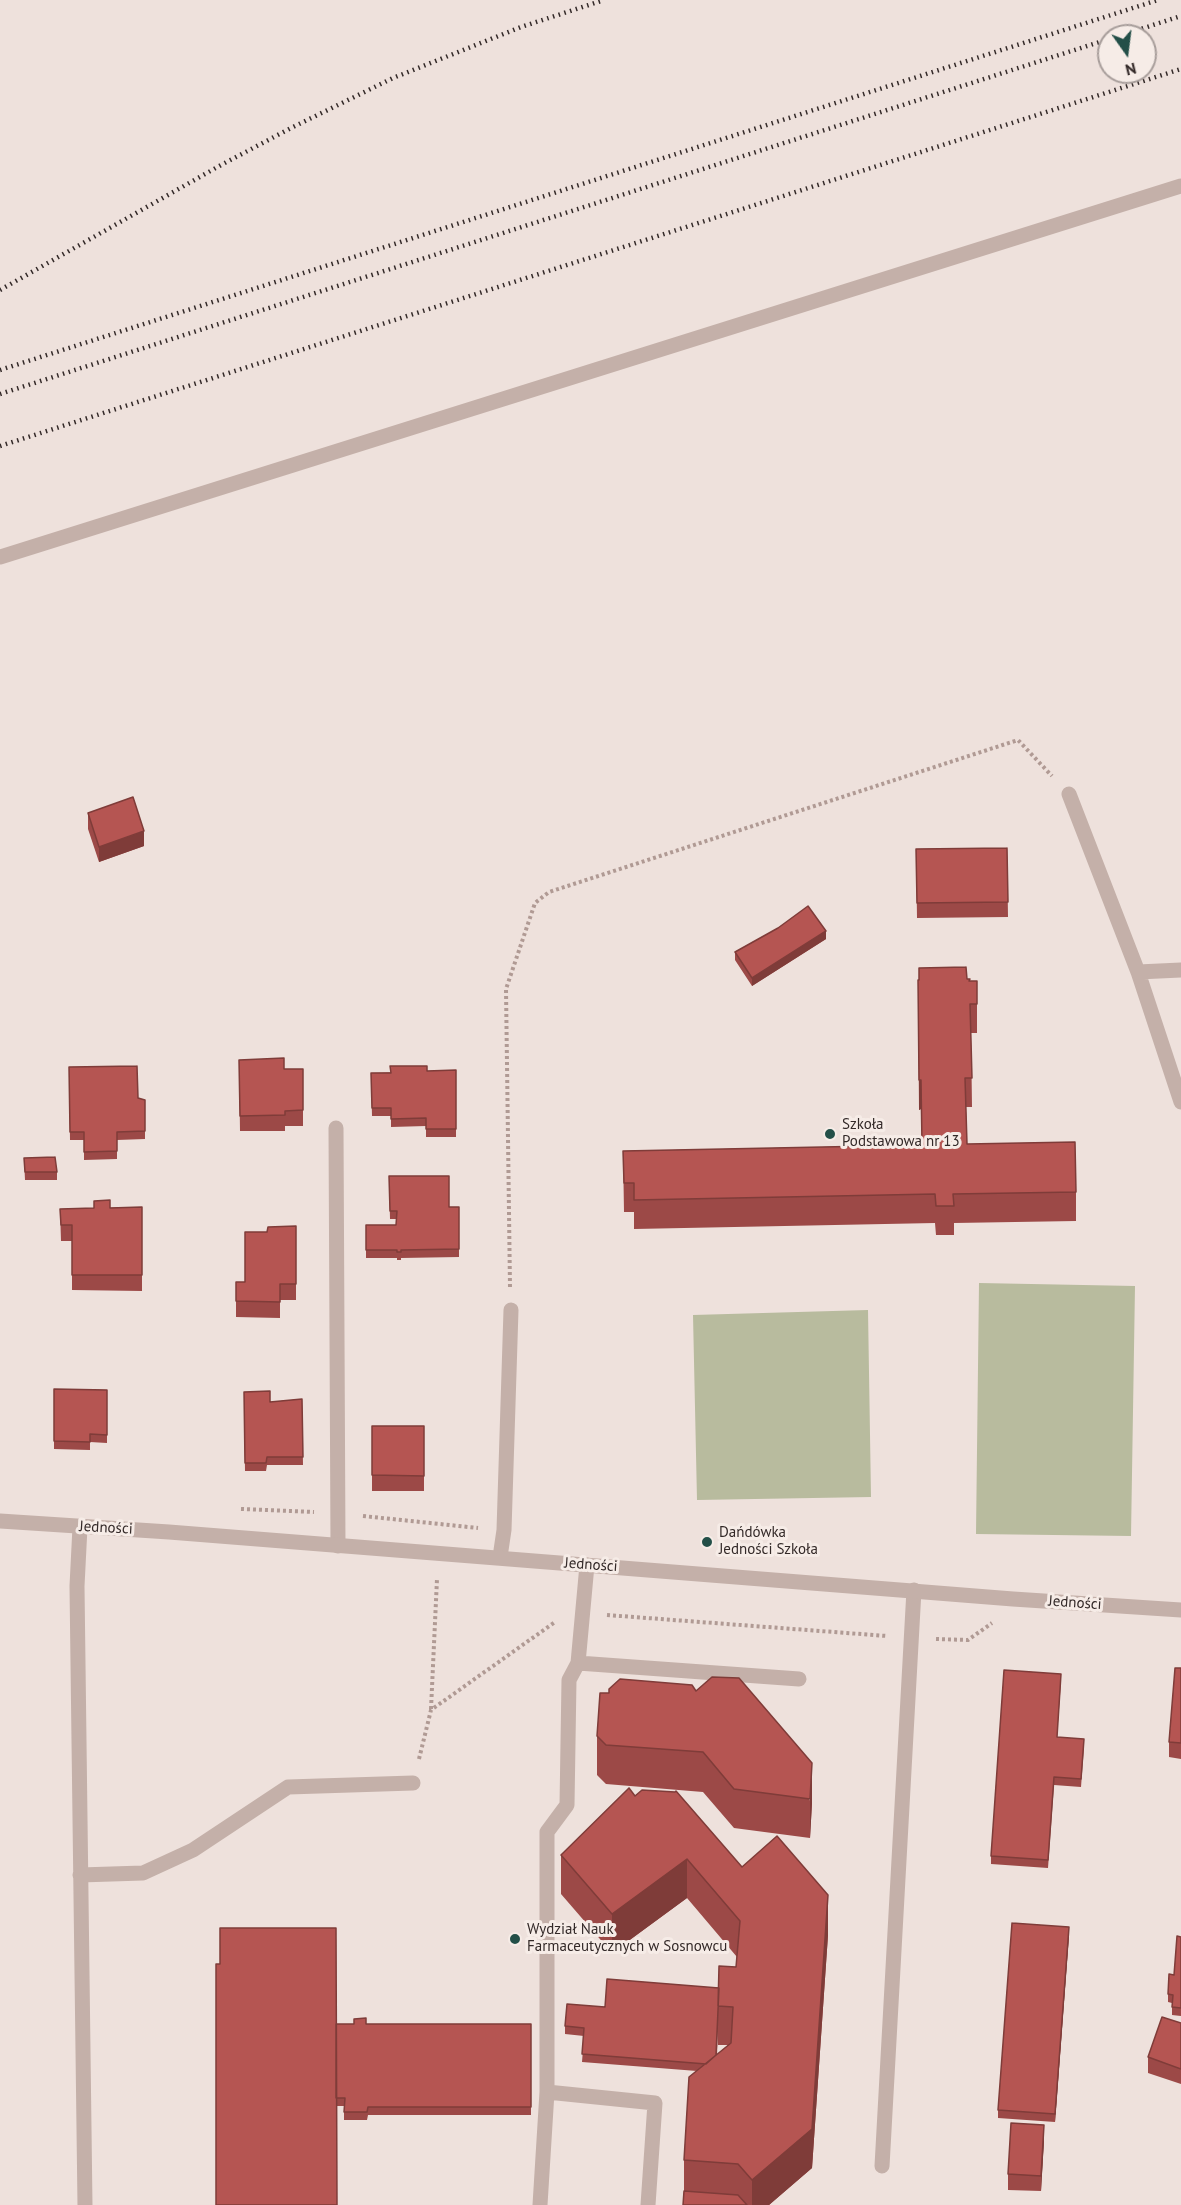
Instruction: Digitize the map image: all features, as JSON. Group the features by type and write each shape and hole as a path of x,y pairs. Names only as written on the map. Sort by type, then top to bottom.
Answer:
{"street":[{"path":"0,557 1181,186"},
{"path":"1069,794 1138,972 1181,1102"},
{"path":"1138,972 1181,970"},
{"path":"336,1128 338,1546"},
{"path":"500,1557 504,1530 511,1310"},
{"name":"Jedności","path":"0,1521 1181,1610"},
{"path":"80,1527 77,1598 85,2205"},
{"path":"540,2205 547,2092 547,1832 567,1805 569,1680 578,1663 587,1565"},
{"path":"882,2166 914,1590"},
{"path":"578,1663 799,1679"},
{"path":"80,1875 143,1873 193,1850 288,1787 413,1783"},
{"path":"547,2092 655,2103 648,2205"}],"path":[{"path":"511,1310 506,989 535,903 549,892 1018,740 1069,794"},
{"path":"413,1783 431,1710 437,1575"},
{"path":"431,1710 569,1611 968,1640 992,1623 1004,1624"}],"green space":[{"path":"979,1283 1135,1286 1131,1536 976,1534"},
{"path":"868,1310 871,1497 697,1500 693,1315"}],"building":[{"path":"133,797 144,831 99,847 88,813"},
{"path":"1007,848 1008,902 917,903 916,849"},
{"path":"808,906 826,931 752,978 735,952 778,928"},
{"path":"966,967 967,979 977,981 977,1004 970,1004 972,1078 965,1078 967,1144 1075,1142 1076,1192 953,1194 954,1206 936,1206 935,1194 634,1200 634,1183 624,1183 623,1151 922,1145 921,1080 919,1080 919,968"},
{"path":"284,1058 284,1069 303,1069 303,1110 285,1111 285,1115 240,1116 239,1060"},
{"path":"137,1066 138,1098 145,1100 145,1131 117,1132 117,1151 84,1152 84,1132 70,1132 69,1067"},
{"path":"390,1066 427,1066 427,1071 456,1070 456,1129 426,1129 426,1118 391,1119 391,1108 372,1108 371,1073 391,1073"},
{"path":"55,1157 57,1172 25,1172 24,1158"},
{"path":"389,1176 449,1176 449,1207 459,1207 459,1249 401,1250 401,1252 366,1250 366,1225 396,1225 397,1211 390,1211"},
{"path":"110,1200 110,1208 142,1207 142,1275 72,1275 72,1225 61,1225 60,1209 94,1208 94,1201"},
{"path":"296,1226 296,1284 280,1284 280,1302 236,1301 236,1282 245,1282 245,1232 267,1232 268,1227"},
{"path":"54,1389 107,1390 107,1435 90,1434 90,1442 54,1441"},
{"path":"270,1391 270,1402 302,1399 303,1457 267,1457 266,1463 245,1463 244,1392"},
{"path":"372,1426 424,1426 424,1476 372,1475"},
{"path":"1175,1668 1181,1668 1181,1743 1169,1742"},
{"path":"1004,1670 1061,1674 1057,1737 1084,1739 1081,1779 1054,1777 1048,1860 991,1856"},
{"path":"712,1677 739,1678 812,1763 810,1799 734,1789 703,1752 606,1745 597,1736 600,1693 609,1693 609,1689 620,1679 692,1685 696,1691"},
{"path":"629,1788 635,1796 642,1790 676,1791 742,1867 777,1836 828,1895 812,2129 752,2180 738,2164 684,2160 689,2077 731,2043 733,2007 718,2006 719,1966 736,1967 740,1921 687,1859 612,1914 561,1855"},
{"path":"1012,1923 1069,1927 1055,2114 998,2110"},
{"path":"220,1928 336,1928 337,2205 216,2205 216,1964 220,1964"},
{"path":"1177,1936 1181,1937 1181,2008 1172,2007 1173,1995 1168,1994 1169,1974 1174,1975"},
{"path":"607,1979 719,1988 716,2055 706,2064 582,2054 584,2028 565,2026 567,2004 605,2007"},
{"path":"1162,2017 1181,2023 1181,2069 1148,2057"},
{"path":"366,2018 366,2024 531,2024 531,2107 368,2107 367,2112 344,2112 345,2098 336,2098 336,2024 354,2024 354,2019"},
{"path":"1011,2123 1044,2125 1041,2176 1008,2174"},
{"path":"684,2191 738,2195 747,2205 683,2205"}],"railway":[{"path":"0,290 221,165 393,78 521,27 604,0"},
{"path":"0,370 1158,0"},
{"path":"1156,24 1181,16"},
{"path":"0,394 1097,43"},
{"path":"0,446 1181,69"}],"place":[{"name":"Szkoła Podstawowa nr 13","path":"830,1134"},
{"name":"Dańdówka Jedności Szkoła","path":"707,1542"},
{"name":"Wydział Nauk Farmaceutycznych w Sosnowcu","path":"515,1939"}]}
